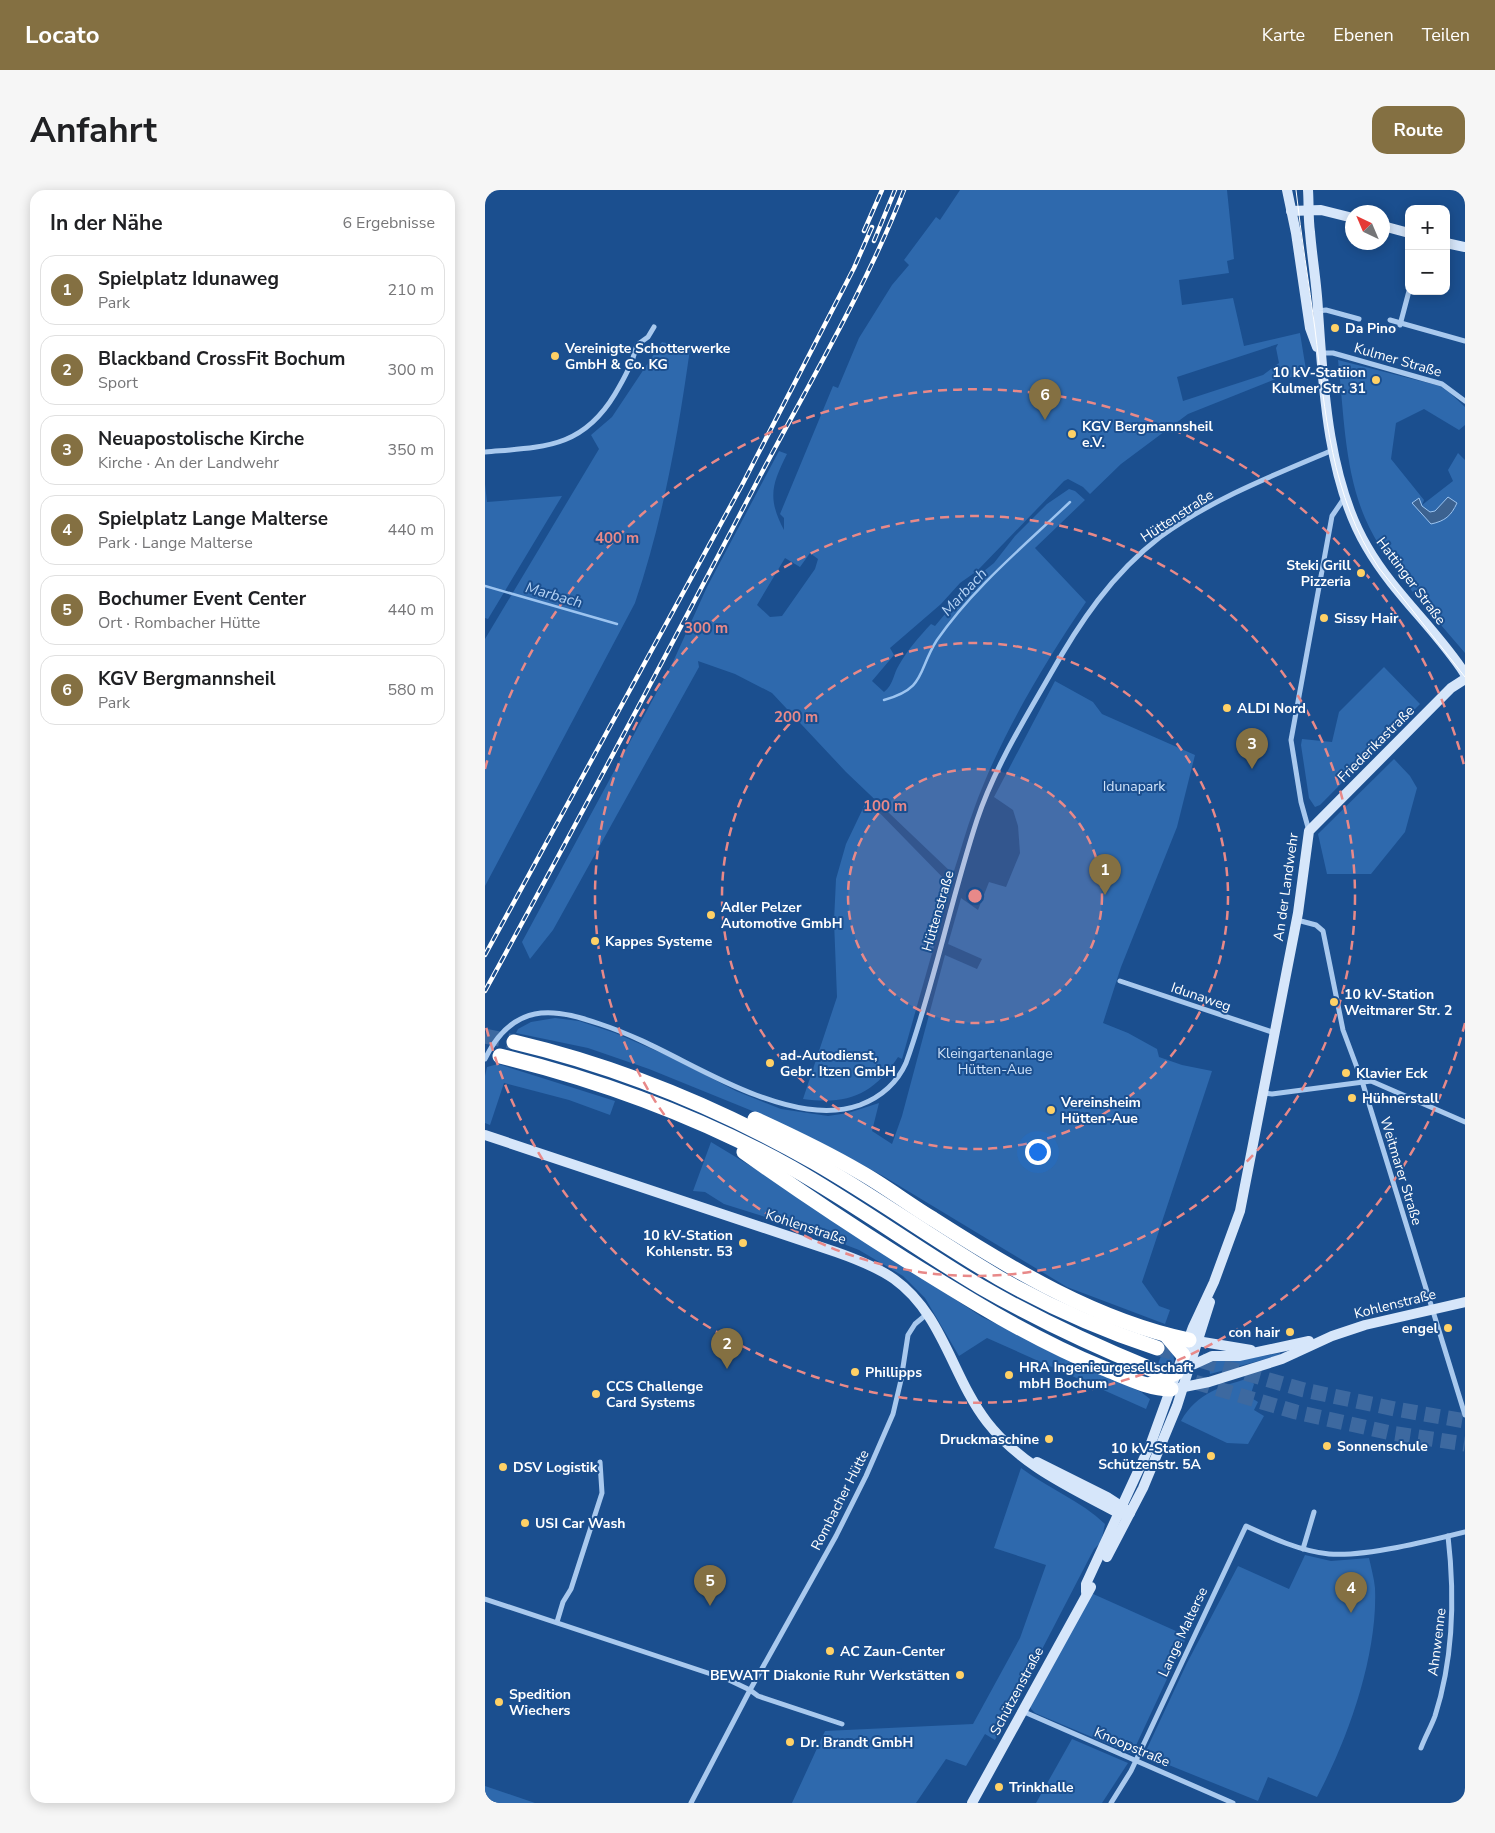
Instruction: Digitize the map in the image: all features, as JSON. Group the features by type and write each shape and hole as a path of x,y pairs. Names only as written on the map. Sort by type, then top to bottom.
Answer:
{"highway":[{"path":"514,1042 603,1066 687,1097 744,1114 788,1134 861,1172 947,1228 1031,1277 1108,1314 1165,1335 1193,1341"},
{"path":"500,1056 605,1085 706,1125 792,1168 980,1286 1072,1335 1151,1369"},
{"path":"687,1097 747,1125 816,1163 1001,1279 1103,1329 1157,1348"},
{"path":"706,1125 851,1226 954,1291 1060,1349 1149,1385 1177,1383"},
{"path":"1165,1335 1187,1360"}],"street":[{"name":"Hattinger Straße","path":"1287,190 1313,312 1334,450 1345,497 1363,540 1378,564 1465,674"},
{"name":"Hattinger Straße","path":"1308,190 1313,312"},
{"path":"1291,212 1309,209 1345,216"},
{"path":"1390,228 1405,232"},
{"path":"1450,244 1465,248"},
{"path":"1400,325 1408,295"},
{"path":"1313,312 1326,310 1359,319"},
{"path":"1390,320 1400,325 1465,341"},
{"path":"485,452 534,448 561,442 592,425 608,406 632,366 637,345 648,337 654,327"},
{"name":"Kulmer Straße","path":"1319,353 1333,353 1428,379 1449,388 1465,402"},
{"name":"Hüttenstraße","path":"485,1059 502,1032 516,1021 541,1013 573,1015 633,1035 730,1084 786,1104 807,1109 833,1110 851,1108 879,1096 899,1076 907,1063 956,887 990,787 1029,712 1079,625 1122,572 1162,536 1232,494 1334,450"},
{"name":"An der Landwehr","path":"1177,1383 1187,1360 1245,1195 1297,920 1309,831 1301,802 1291,740 1331,521 1334,511 1345,497"},
{"name":"Friederikastraße","path":"1309,831 1451,688 1465,679"},
{"name":"Weitmarer Straße","path":"1297,920 1316,925 1323,931 1343,1030 1362,1081 1465,1415"},
{"name":"Idunaweg","path":"1120,981 1275,1033"},
{"path":"1264,1093 1272,1094 1371,1081 1465,1122"},
{"name":"Kohlenstraße","path":"485,1135 862,1262 896,1280 927,1314 974,1402 987,1422 1009,1445 1032,1462 1035,1467 1062,1484 1125,1511"},
{"name":"Kohlenstraße","path":"1187,1360 1212,1356 1239,1356 1272,1350 1332,1336 1374,1322 1465,1302"},
{"name":"Rombacher Hütte","path":"691,1803 750,1690 836,1536 866,1476 893,1414 901,1380 908,1335 915,1324 927,1314"},
{"name":"Kohlenstraße","path":"1177,1383 1209,1382 1282,1359 1332,1336"},
{"name":"Kohlenstraße","path":"1193,1341 1236,1348 1272,1350"},
{"path":"1187,1360 1198,1375 1209,1382"},
{"name":"An der Landwehr","path":"1177,1383 1187,1360"},
{"name":"Schützenstraße","path":"972,1803 1091,1586 1125,1511 1151,1443 1177,1383"},
{"path":"557,1622 563,1602 571,1589 602,1493 600,1462"},
{"path":"1303,1549 1314,1512"},
{"name":"Lange Malterse","path":"1111,1803 1135,1761 1246,1526 1274,1539 1303,1549 1330,1554 1345,1554 1465,1532"},
{"name":"Ahnwenne","path":"1421,1748 1429,1733 1441,1696 1450,1646 1453,1596 1448,1536"},
{"path":"485,1599 729,1680 758,1696 842,1724"},
{"name":"Knoopstraße","path":"1022,1711 1135,1761 1216,1800 1233,1803"}],"green space":[{"path":"960,190 1227,190 1234,259 1227,261 1229,273 1179,280 1182,305 1233,298 1244,346 1300,333 1307,376 1278,378 1188,414 1121,464 1090,494 1083,487 1068,479 1064,481 977,571 960,583 941,604 890,648 894,655 872,681 884,692 890,686 902,659 918,638 931,624 935,626 950,608 980,582 984,571 994,563 1015,536 1047,504 1069,489 1075,491 1085,500 1035,548 1086,602 1054,650 1009,729 984,783 953,874 846,772 772,693 735,674 698,661 699,667 553,930 530,959 522,942 673,662 707,587 779,451 787,454 773,491 775,509 784,530 784,518 780,514 833,386 838,388 859,338 892,285 909,265 904,260 936,217 940,220","holes":["1278,344 1276,348 1279,363 1263,375 1183,401 1177,377","810,553 818,559 815,569 782,616 770,617 757,605 785,558 800,567"]},
{"path":"662,342 690,349 669,477 654,540 635,603 485,886 485,639 599,449 591,435 612,417"},
{"path":"1338,360 1440,386 1465,407 1465,425 1459,430 1424,409 1396,423 1391,459 1424,500 1422,505 1453,481 1448,470 1458,453 1465,460 1465,653 1397,571 1374,536 1365,518 1358,499 1349,460"},
{"path":"485,484 487,502 562,496 488,619 485,618"},
{"path":"1384,667 1420,704 1320,805 1315,807 1309,798 1301,745 1302,739 1332,742 1339,712"},
{"path":"1055,681 1093,702 1102,714 1195,755 1177,827 1121,967 1103,1023 1128,1033 1157,1049 1159,1057 1182,1065 1212,1071 1142,1282 1159,1306 1170,1310 1165,1324 1067,1287 883,1176 837,1151 750,1110 649,1069 588,1048 516,1033 518,1029 531,1022 555,1018 579,1021 615,1033 673,1058 736,1091 781,1109 828,1116 848,1113 879,1103 872,1131 892,1144 902,1116 945,955 977,969 982,959 948,944 961,898 978,910 989,882 1006,887 1020,853 1018,826 1013,810 994,797"},
{"path":"1394,759 1410,776 1417,788 1405,832 1371,874 1327,874 1318,834"},
{"path":"867,800 951,886 902,1059 898,1057 879,1080 869,1089 858,1094 833,1100 803,1099 837,997 834,921 836,879 846,844"},
{"path":"498,1064 615,1101 610,1115 569,1100 504,1083 490,1125 485,1123 485,1076 487,1067"},
{"path":"711,1142 982,1317 1141,1392 1150,1399 1146,1409 987,1338 959,1356 925,1298 903,1276 859,1250 810,1231 724,1204 705,1192 693,1191"},
{"path":"1166,1342 1173,1355 1173,1364 1166,1371 1153,1378"},
{"path":"1280,1353 1280,1355 1210,1374 1208,1360 1252,1358"},
{"path":"1253,1377 1251,1380 1254,1384 1250,1397 1258,1402 1254,1410 1264,1416 1248,1444 1227,1443 1181,1421 1187,1411 1203,1397 1221,1387"},
{"path":"1021,1468 1086,1508 1105,1524 1101,1542 1094,1549 995,1740 985,1734 966,1766 946,1759 916,1803 792,1803 825,1731 973,1724 1020,1638 1046,1565 994,1548"},
{"path":"1305,1555 1331,1561 1369,1558 1375,1588 1372,1641 1359,1696 1340,1749 1317,1797 1268,1777 1258,1801 1144,1755 1187,1663 1238,1566 1289,1589"},
{"path":"1091,1593 1187,1636 1132,1754 1035,1713 1031,1709 1030,1705"},
{"path":"1072,1739 1128,1763 1102,1803 1036,1803"},
{"path":"485,1786 535,1803 485,1803"}],"shaded area":[{"path":"1448,497 1457,503 1452,511 1444,519 1431,524 1412,503 1419,498 1422,506 1430,512 1435,511"}],"waterway":[{"name":"Marbach","path":"884,700 908,690 914,684 937,640 951,621 983,585 1070,502"},
{"name":"Marbach","path":"485,586 617,624"}],"tunnel":[{"path":"485,1036 514,1042"},
{"path":"1157,1348 1304,1390 1465,1421"},
{"path":"1151,1369 1296,1412 1391,1433 1465,1444"}],"tram line":[{"path":"1296,190 1327,422 1340,483 1350,512 1363,541 1379,568 1465,677"}],"railway":[{"path":"864,231 882,190"},
{"path":"874,241 895,190"},
{"path":"485,991 836,336 872,264 904,190"},
{"path":"485,955 742,485 854,268 872,227"}],"place":[{"name":"Da Pino","path":"1335,328"},
{"name":"Vereinigte Schotterwerke GmbH & Co. KG","path":"555,356"},
{"name":"10 kV-Statiion Kulmer Str. 31","path":"1376,380"},
{"name":"KGV Bergmannsheil","path":"1045,420"},
{"name":"KGV Bergmannsheil e.V.","path":"1072,434"},
{"name":"Steki Grill Pizzeria","path":"1361,573"},
{"name":"Sissy Hair","path":"1324,618"},
{"name":"ALDI Nord","path":"1227,708"},
{"name":"Neuapostolische Kirche","path":"1252,769"},
{"name":"Spielplatz Idunaweg","path":"1105,895"},
{"name":"Adler Pelzer Automotive GmbH","path":"711,915"},
{"name":"Kappes Systeme","path":"595,941"},
{"name":"10 kV-Station Weitmarer Str. 2","path":"1334,1002"},
{"name":"ad-Autodienst, Gebr. Itzen GmbH","path":"770,1063"},
{"name":"Klavier Eck","path":"1346,1073"},
{"name":"Hühnerstall","path":"1352,1098"},
{"name":"Vereinsheim Hütten-Aue","path":"1051,1110"},
{"name":"10 kV-Station Kohlenstr. 53","path":"743,1243"},
{"name":"engel","path":"1448,1328"},
{"name":"con hair","path":"1290,1332"},
{"name":"Blackband CrossFit Bochum","path":"727,1369"},
{"name":"Phillipps","path":"855,1372"},
{"name":"HRA Ingenieurgesellschaft mbH Bochum","path":"1009,1375"},
{"name":"CCS Challenge Card Systems","path":"596,1394"},
{"name":"Druckmaschine","path":"1049,1439"},
{"name":"Sonnenschule","path":"1327,1446"},
{"name":"10 kV-Station Schützenstr. 5A","path":"1211,1456"},
{"name":"DSV Logistik","path":"503,1467"},
{"name":"USI Car Wash","path":"525,1523"},
{"name":"Bochumer Event Center","path":"710,1606"},
{"name":"Spielplatz Lange Malterse","path":"1351,1613"},
{"name":"AC Zaun-Center","path":"830,1651"},
{"name":"BEWATT Diakonie Ruhr Werkstätten","path":"960,1675"},
{"name":"Spedition Wiechers","path":"499,1702"},
{"name":"Dr. Brandt GmbH","path":"790,1742"},
{"name":"Trinkhalle","path":"999,1787"}],"park label":[{"name":"Idunapark","path":"1134,786"},
{"name":"Kleingartenanlage Hütten-Aue","path":"995,1062"}]}
